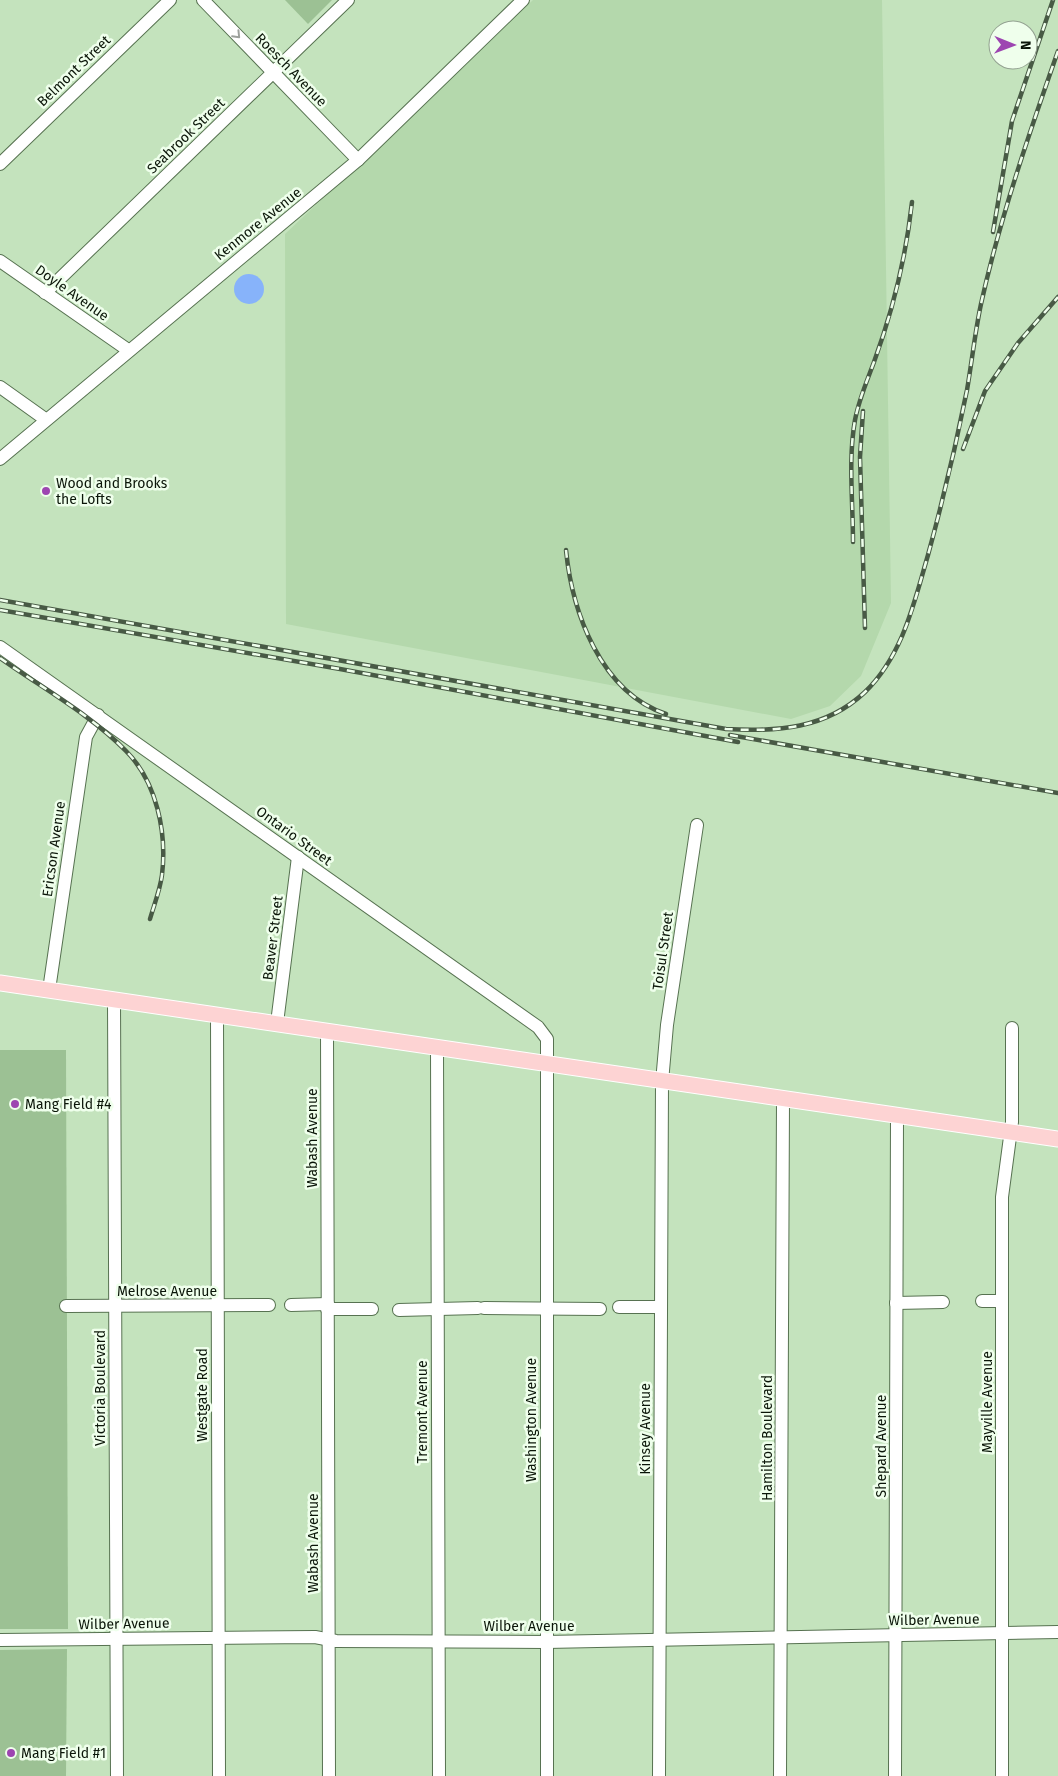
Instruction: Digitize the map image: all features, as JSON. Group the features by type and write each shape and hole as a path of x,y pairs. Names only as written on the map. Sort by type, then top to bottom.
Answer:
{"main road":[{"path":"0,983 897,1117 1058,1139"}],"street":[{"name":"Belmont Street","path":"0,164 170,0"},
{"name":"Roesch Avenue","path":"203,0 358,160"},
{"name":"Seabrook Street","path":"45,293 348,0"},
{"name":"Kenmore Avenue","path":"0,459 128,350 358,160 523,0"},
{"name":"Doyle Avenue","path":"0,261 128,350"},
{"path":"0,387 46,419"},
{"name":"Ontario Street","path":"0,647 538,1027 547,1039 546,1064"},
{"name":"Ericson Avenue","path":"49,990 86,736 98,715"},
{"name":"Toisul Street","path":"662,1082 668,1024 697,825"},
{"name":"Beaver Street","path":"277,1024 298,857"},
{"name":"Victoria Boulevard","path":"114,999 116,1776"},
{"name":"Westgate Road","path":"216,1015 219,1776"},
{"name":"Mayville Avenue","path":"1002,1776 1002,1197 1010,1133 1012,1028"},
{"name":"Wabash Avenue","path":"327,1031 329,1776"},
{"name":"Tremont Avenue","path":"437,1047 438,1776"},
{"name":"Washington Avenue","path":"546,1064 547,1776"},
{"name":"Kinsey Avenue","path":"659,1776 662,1082"},
{"name":"Hamilton Boulevard","path":"780,1776 783,1100"},
{"name":"Shepard Avenue","path":"895,1776 897,1117"},
{"path":"982,1301 1002,1301"},
{"path":"896,1303 943,1302"},
{"name":"Melrose Avenue","path":"66,1306 269,1304"},
{"path":"291,1305 372,1309"},
{"path":"619,1307 661,1308"},
{"path":"399,1310 481,1308 600,1309"},
{"name":"Wilber Avenue","path":"0,1640 315,1637 328,1639 546,1642 1058,1632"}],"shaded area":[{"path":"285,0 332,0 308,24"},
{"path":"533,0 882,0 891,603 861,676 830,706 791,719 286,624 285,234"},
{"path":"0,1050 66,1050 68,1629 0,1629"},
{"path":"67,1649 66,1776 0,1776 0,1650"}],"water":[{"path":"249,274 260,278 264,289 260,300 249,304 238,300 234,289 238,278"}],"railway":[{"path":"993,232 1012,121 1053,0"},
{"path":"0,600 726,729 764,730 800,726 834,714 865,692 878,677 889,662 906,628 934,534 954,452 967,390 979,315 997,240 1036,113 1058,51"},
{"path":"853,542 851,465 855,420 893,303 906,243 912,202"},
{"path":"963,449 985,391 1018,343 1058,297"},
{"path":"863,411 860,457 865,628"},
{"path":"566,550 569,574 583,623 607,669 623,688 643,703 666,714"},
{"path":"0,610 340,669 738,742"},
{"path":"0,658 97,725 126,751 137,764 152,793 161,825 163,842 161,881 150,919"},
{"path":"730,735 1058,793"}],"place":[{"name":"Wood and Brooks the Lofts","path":"46,491"},
{"name":"Mang Field #4","path":"15,1104"},
{"name":"Mang Field #1","path":"11,1753"}]}
